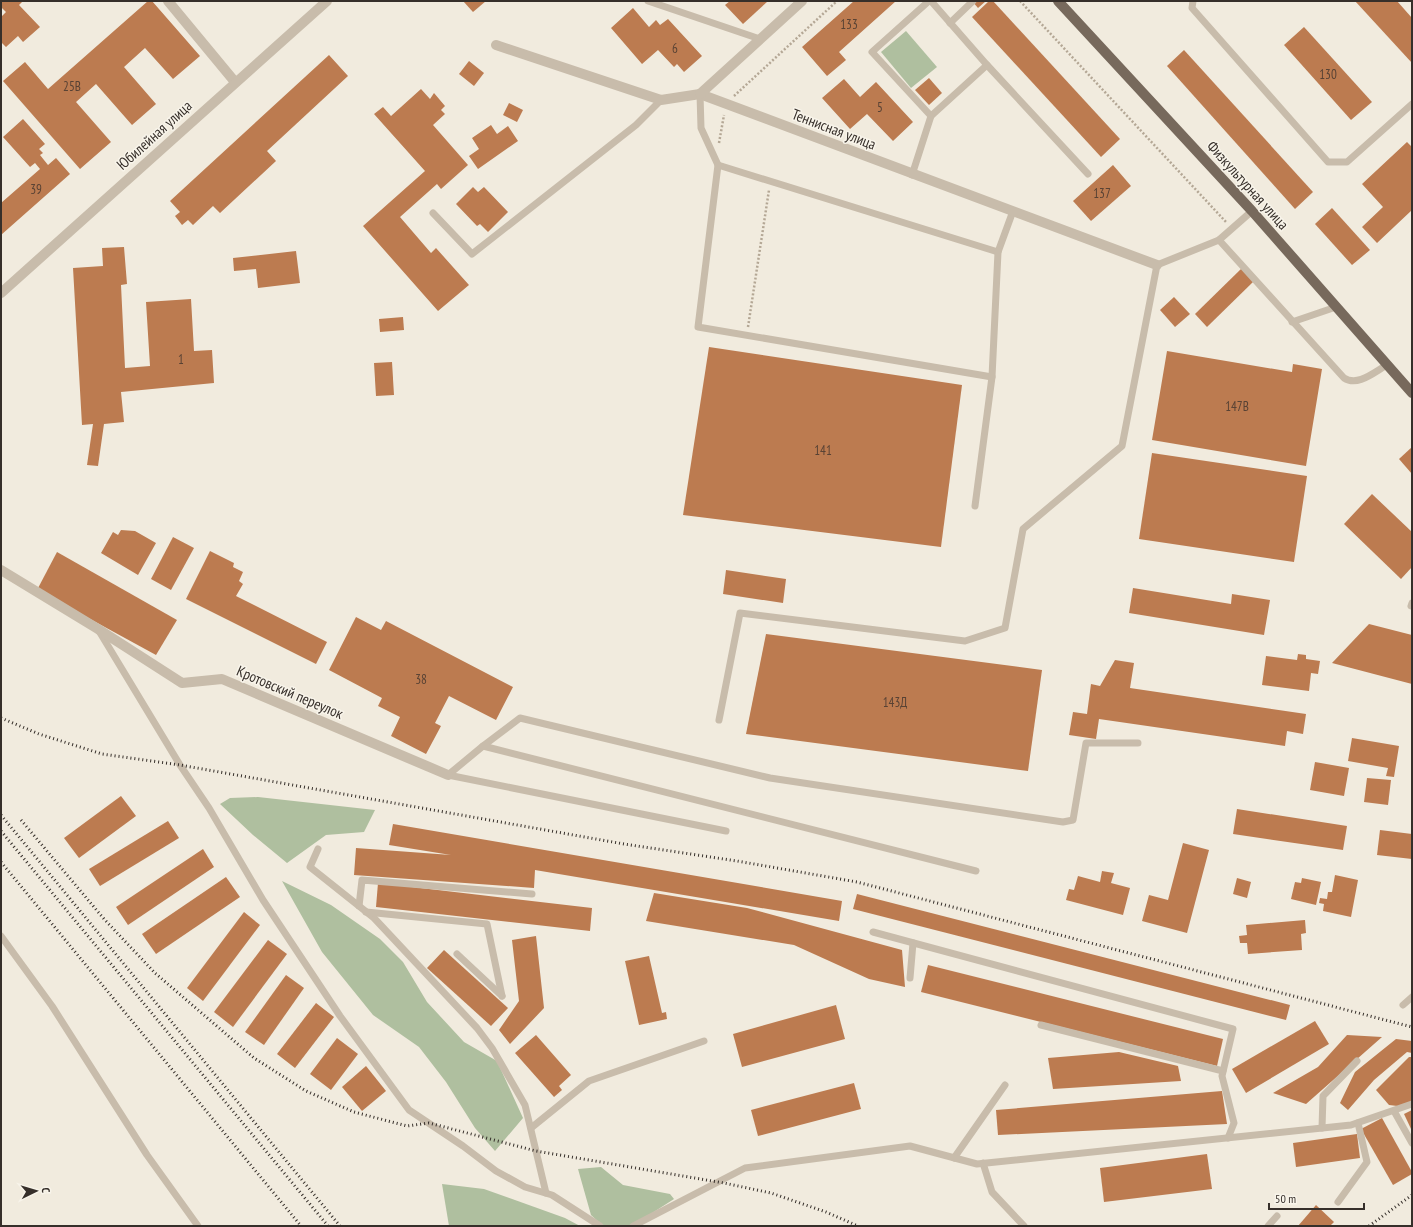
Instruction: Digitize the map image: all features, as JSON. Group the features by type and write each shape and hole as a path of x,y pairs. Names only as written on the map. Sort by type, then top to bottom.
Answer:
{"main road":[{"name":"Физкультурная улица","path":"1058,1 1252,211 1412,392"}],"street":[{"path":"168,1 235,82"},
{"name":"Юбилейная улица","path":"1,293 327,1"},
{"path":"700,94 802,1"},
{"name":"Теннисная улица","path":"496,45 661,100 700,94 912,175 1157,265"},
{"name":"Кротовский переулок","path":"1,570 98,629 182,684 222,679 448,775"}],"lane":[{"path":"648,1 760,39"},
{"path":"931,116 872,52 930,1 1088,174"},
{"path":"950,23 974,1"},
{"path":"1193,1 1192,8 1328,162 1347,162 1412,104"},
{"path":"912,175 931,116 987,65"},
{"path":"700,94 701,128 718,165 698,327 992,377"},
{"path":"433,213 472,254 636,124 661,100"},
{"path":"718,165 998,252"},
{"path":"974,506 992,377 998,252 1013,211"},
{"path":"719,720 740,613 965,641 1005,628 1023,529 1122,446 1157,265 1219,240 1252,211"},
{"path":"1219,240 1344,378 1350,382 1357,381 1387,365"},
{"path":"1292,322 1336,307"},
{"path":"98,629 180,765 209,808 263,900 340,1016 409,1110 463,1146 496,1171 525,1187 552,1195 600,1226"},
{"path":"448,775 520,718 770,778 1063,822 1073,820 1086,743 1138,743"},
{"path":"484,746 976,871"},
{"path":"448,775 726,831"},
{"path":"318,849 310,867 374,918 477,1028 492,1048 525,1105 546,1193"},
{"path":"359,906 362,880 532,894"},
{"path":"366,912 486,924 502,996 457,954"},
{"path":"873,932 1233,1029 1222,1076 1234,1123 1228,1138"},
{"path":"1,936 52,1006 147,1155 198,1226"},
{"path":"910,978 913,942"},
{"path":"1403,1005 1412,997"},
{"path":"1041,1025 1223,1071"},
{"path":"531,1128 589,1081 704,1041"},
{"path":"1322,1128 1323,1096 1357,1061"},
{"path":"954,1158 1005,1085"},
{"path":"633,1226 745,1168 910,1146 978,1164 1322,1128 1358,1123 1412,1104"},
{"path":"1394,1111 1412,1143"},
{"path":"1338,1202 1367,1162 1358,1123"},
{"path":"983,1163 992,1192 1024,1226"},
{"path":"1268,1226 1277,1216"}],"path":[{"path":"720,146 719,142 726,104 837,1"},
{"path":"1020,1 1232,228"},
{"path":"747,335 770,181"}],"green space":[{"path":"906,31 937,67 911,88 881,52"},
{"path":"258,797 375,810 364,832 326,835 287,863 253,835 220,804 230,798"},
{"path":"282,881 331,905 380,939 403,962 427,1002 464,1042 497,1061 523,1118 495,1151 475,1128 446,1082 419,1047 373,1015 322,952"},
{"path":"601,1167 623,1185 670,1194 674,1199 632,1226 603,1226 591,1215 578,1169"},
{"path":"442,1184 484,1189 565,1218 580,1226 449,1226"}],"building":[{"path":"1,1 23,1 19,5 40,27 23,42 18,36 6,47 1,42 1,17 6,12 1,7"},
{"path":"148,1 152,1 200,56 173,79 145,48 124,67 156,104 132,125 96,84 76,102 111,142 80,169 3,81 25,62 48,89"},
{"path":"463,1 486,1 473,12"},
{"path":"730,1 768,1 743,24 725,5"},
{"path":"854,1 896,1 839,52 846,60 827,76 802,47"},
{"path":"972,1 986,1 978,8"},
{"path":"989,1 993,1 1120,139 1101,157 972,17"},
{"path":"1355,1 1397,1 1412,18 1412,63"},
{"path":"633,8 649,27 656,20 660,25 668,19 702,56 684,72 677,64 674,67 658,50 642,64 611,28"},
{"path":"1304,27 1372,102 1351,120 1284,45"},
{"path":"1184,50 1313,192 1295,209 1167,66"},
{"path":"329,55 348,76 267,151 276,161 220,213 213,206 193,225 188,220 182,225 175,216 180,212 170,201"},
{"path":"469,61 484,73 474,86 459,74"},
{"path":"929,78 942,93 929,105 915,90"},
{"path":"844,79 860,97 876,82 913,122 893,141 867,114 850,129 822,98"},
{"path":"421,89 430,99 434,93 445,106 441,110 445,114 433,125 468,165 441,189 437,184 400,217 431,253 436,248 469,285 438,311 363,226 425,171 374,114 383,107 391,116"},
{"path":"509,103 523,110 517,122 503,115"},
{"path":"23,119 45,144 39,149 43,153 40,155 48,165 56,158 70,174 1,235 1,203 40,169 35,163 30,167 3,137"},
{"path":"491,125 497,134 508,126 518,141 478,169 469,156 479,149 472,138"},
{"path":"1407,142 1412,147 1412,210 1377,243 1362,227 1383,207 1362,184"},
{"path":"1113,165 1131,186 1091,221 1073,201"},
{"path":"473,187 478,192 484,187 508,212 488,232 480,224 477,226 456,204"},
{"path":"1332,208 1370,250 1352,265 1315,224"},
{"path":"124,247 127,284 121,285 125,368 150,366 146,302 191,299 194,351 212,350 214,383 121,392 124,422 104,424 98,466 87,465 93,424 82,425 73,268 103,266 102,248"},
{"path":"296,251 300,283 258,288 256,269 234,271 233,258"},
{"path":"1242,268 1254,281 1207,327 1195,314"},
{"path":"1174,297 1190,314 1175,327 1160,310"},
{"path":"403,317 404,330 380,332 379,319"},
{"path":"709,347 962,385 941,547 683,515"},
{"path":"1167,351 1292,372 1293,364 1322,369 1306,466 1152,440"},
{"path":"392,362 394,395 376,396 374,363"},
{"path":"1412,447 1412,474 1399,459"},
{"path":"1152,453 1307,476 1294,562 1139,539"},
{"path":"1372,494 1412,532 1412,567 1401,579 1344,524"},
{"path":"121,530 135,531 156,543 138,575 101,553 113,532 118,535"},
{"path":"173,537 194,548 171,590 151,579"},
{"path":"210,551 234,563 233,567 243,572 239,581 243,584 236,596 327,642 316,664 186,599"},
{"path":"57,552 177,620 156,655 37,590"},
{"path":"726,570 786,579 783,603 723,594"},
{"path":"1133,588 1231,604 1232,594 1270,600 1264,635 1129,613"},
{"path":"356,617 381,630 386,621 513,687 496,720 449,696 435,723 441,726 426,754 391,736 400,717 378,706 382,698 329,670"},
{"path":"1369,624 1412,635 1412,684 1332,663"},
{"path":"766,634 1042,670 1028,771 746,734"},
{"path":"1298,654 1306,655 1306,659 1320,661 1318,674 1311,673 1309,691 1262,685 1266,656 1297,660"},
{"path":"1115,660 1134,663 1130,688 1306,714 1303,734 1287,731 1285,746 1099,719 1096,739 1069,735 1073,712 1087,714 1091,684 1100,686"},
{"path":"1352,738 1399,746 1394,777 1386,776 1388,768 1348,761"},
{"path":"1315,762 1349,768 1344,796 1310,790"},
{"path":"1367,778 1391,780 1388,805 1364,802"},
{"path":"121,796 136,816 79,858 64,838"},
{"path":"1237,809 1347,826 1343,850 1233,834"},
{"path":"168,821 179,838 100,886 89,869"},
{"path":"393,824 842,901 839,921 535,870 534,888 354,875 356,848 451,855 389,845"},
{"path":"1380,830 1412,834 1412,859 1377,855"},
{"path":"1183,843 1209,850 1187,933 1142,921 1149,895 1168,900"},
{"path":"203,849 214,867 128,925 116,907"},
{"path":"1102,871 1114,873 1111,883 1130,888 1123,915 1066,900 1069,889 1074,890 1078,876 1100,882"},
{"path":"1335,875 1358,880 1351,917 1323,911 1324,904 1319,903 1320,898 1327,899 1328,892 1332,892"},
{"path":"226,877 240,897 156,954 142,934"},
{"path":"1237,878 1251,882 1247,898 1233,894"},
{"path":"1302,878 1321,882 1316,905 1291,899 1295,882 1301,883"},
{"path":"378,883 592,908 590,931 376,907"},
{"path":"654,893 747,908 902,950 905,987 869,979 794,945 646,921"},
{"path":"857,894 1290,1005 1286,1020 853,909"},
{"path":"244,912 260,925 203,1001 187,988"},
{"path":"1305,920 1306,933 1301,934 1302,950 1248,954 1247,943 1240,943 1239,936 1247,935 1246,925"},
{"path":"536,936 544,1008 510,1044 499,1030 519,1001 512,940"},
{"path":"268,940 287,954 233,1027 214,1012"},
{"path":"444,950 508,1008 491,1026 427,968"},
{"path":"649,956 662,1013 666,1012 667,1019 639,1025 625,961"},
{"path":"928,965 1223,1039 1217,1066 921,992"},
{"path":"286,975 304,988 264,1045 245,1032"},
{"path":"316,1003 334,1017 295,1068 277,1054"},
{"path":"836,1005 845,1039 742,1067 733,1034"},
{"path":"1315,1021 1329,1044 1246,1093 1232,1069"},
{"path":"536,1035 571,1075 559,1086 562,1090 554,1097 515,1053"},
{"path":"1347,1035 1382,1037 1306,1104 1273,1093 1318,1067"},
{"path":"337,1038 358,1054 331,1090 310,1074"},
{"path":"1396,1039 1412,1041 1412,1053 1407,1052 1374,1080 1348,1110 1340,1103 1355,1072"},
{"path":"1119,1052 1178,1066 1181,1081 1053,1089 1048,1058"},
{"path":"1409,1057 1412,1057 1412,1104 1406,1107 1389,1105 1376,1090"},
{"path":"366,1066 386,1091 362,1111 342,1087"},
{"path":"854,1083 861,1109 758,1136 751,1110"},
{"path":"1222,1091 1227,1124 998,1135 996,1110"},
{"path":"1412,1110 1412,1131 1404,1114"},
{"path":"1382,1118 1412,1172 1412,1174 1393,1185 1361,1129"},
{"path":"1357,1134 1360,1158 1296,1167 1293,1143"},
{"path":"1207,1154 1212,1189 1104,1202 1100,1168"},
{"path":"1316,1205 1334,1222 1330,1226 1298,1226"}],"railway":[{"path":"1,718 39,734 102,754 180,765 624,844 737,861 857,882 1412,1027"},
{"path":"1,815 340,1226"},
{"path":"21,820 104,919 155,973 254,1058 306,1091 354,1112 407,1126 429,1123 536,1151 724,1183 771,1193 826,1212 858,1226"},
{"path":"1,831 328,1226"},
{"path":"1,862 301,1226"},
{"path":"1369,1226 1412,1195"}]}
